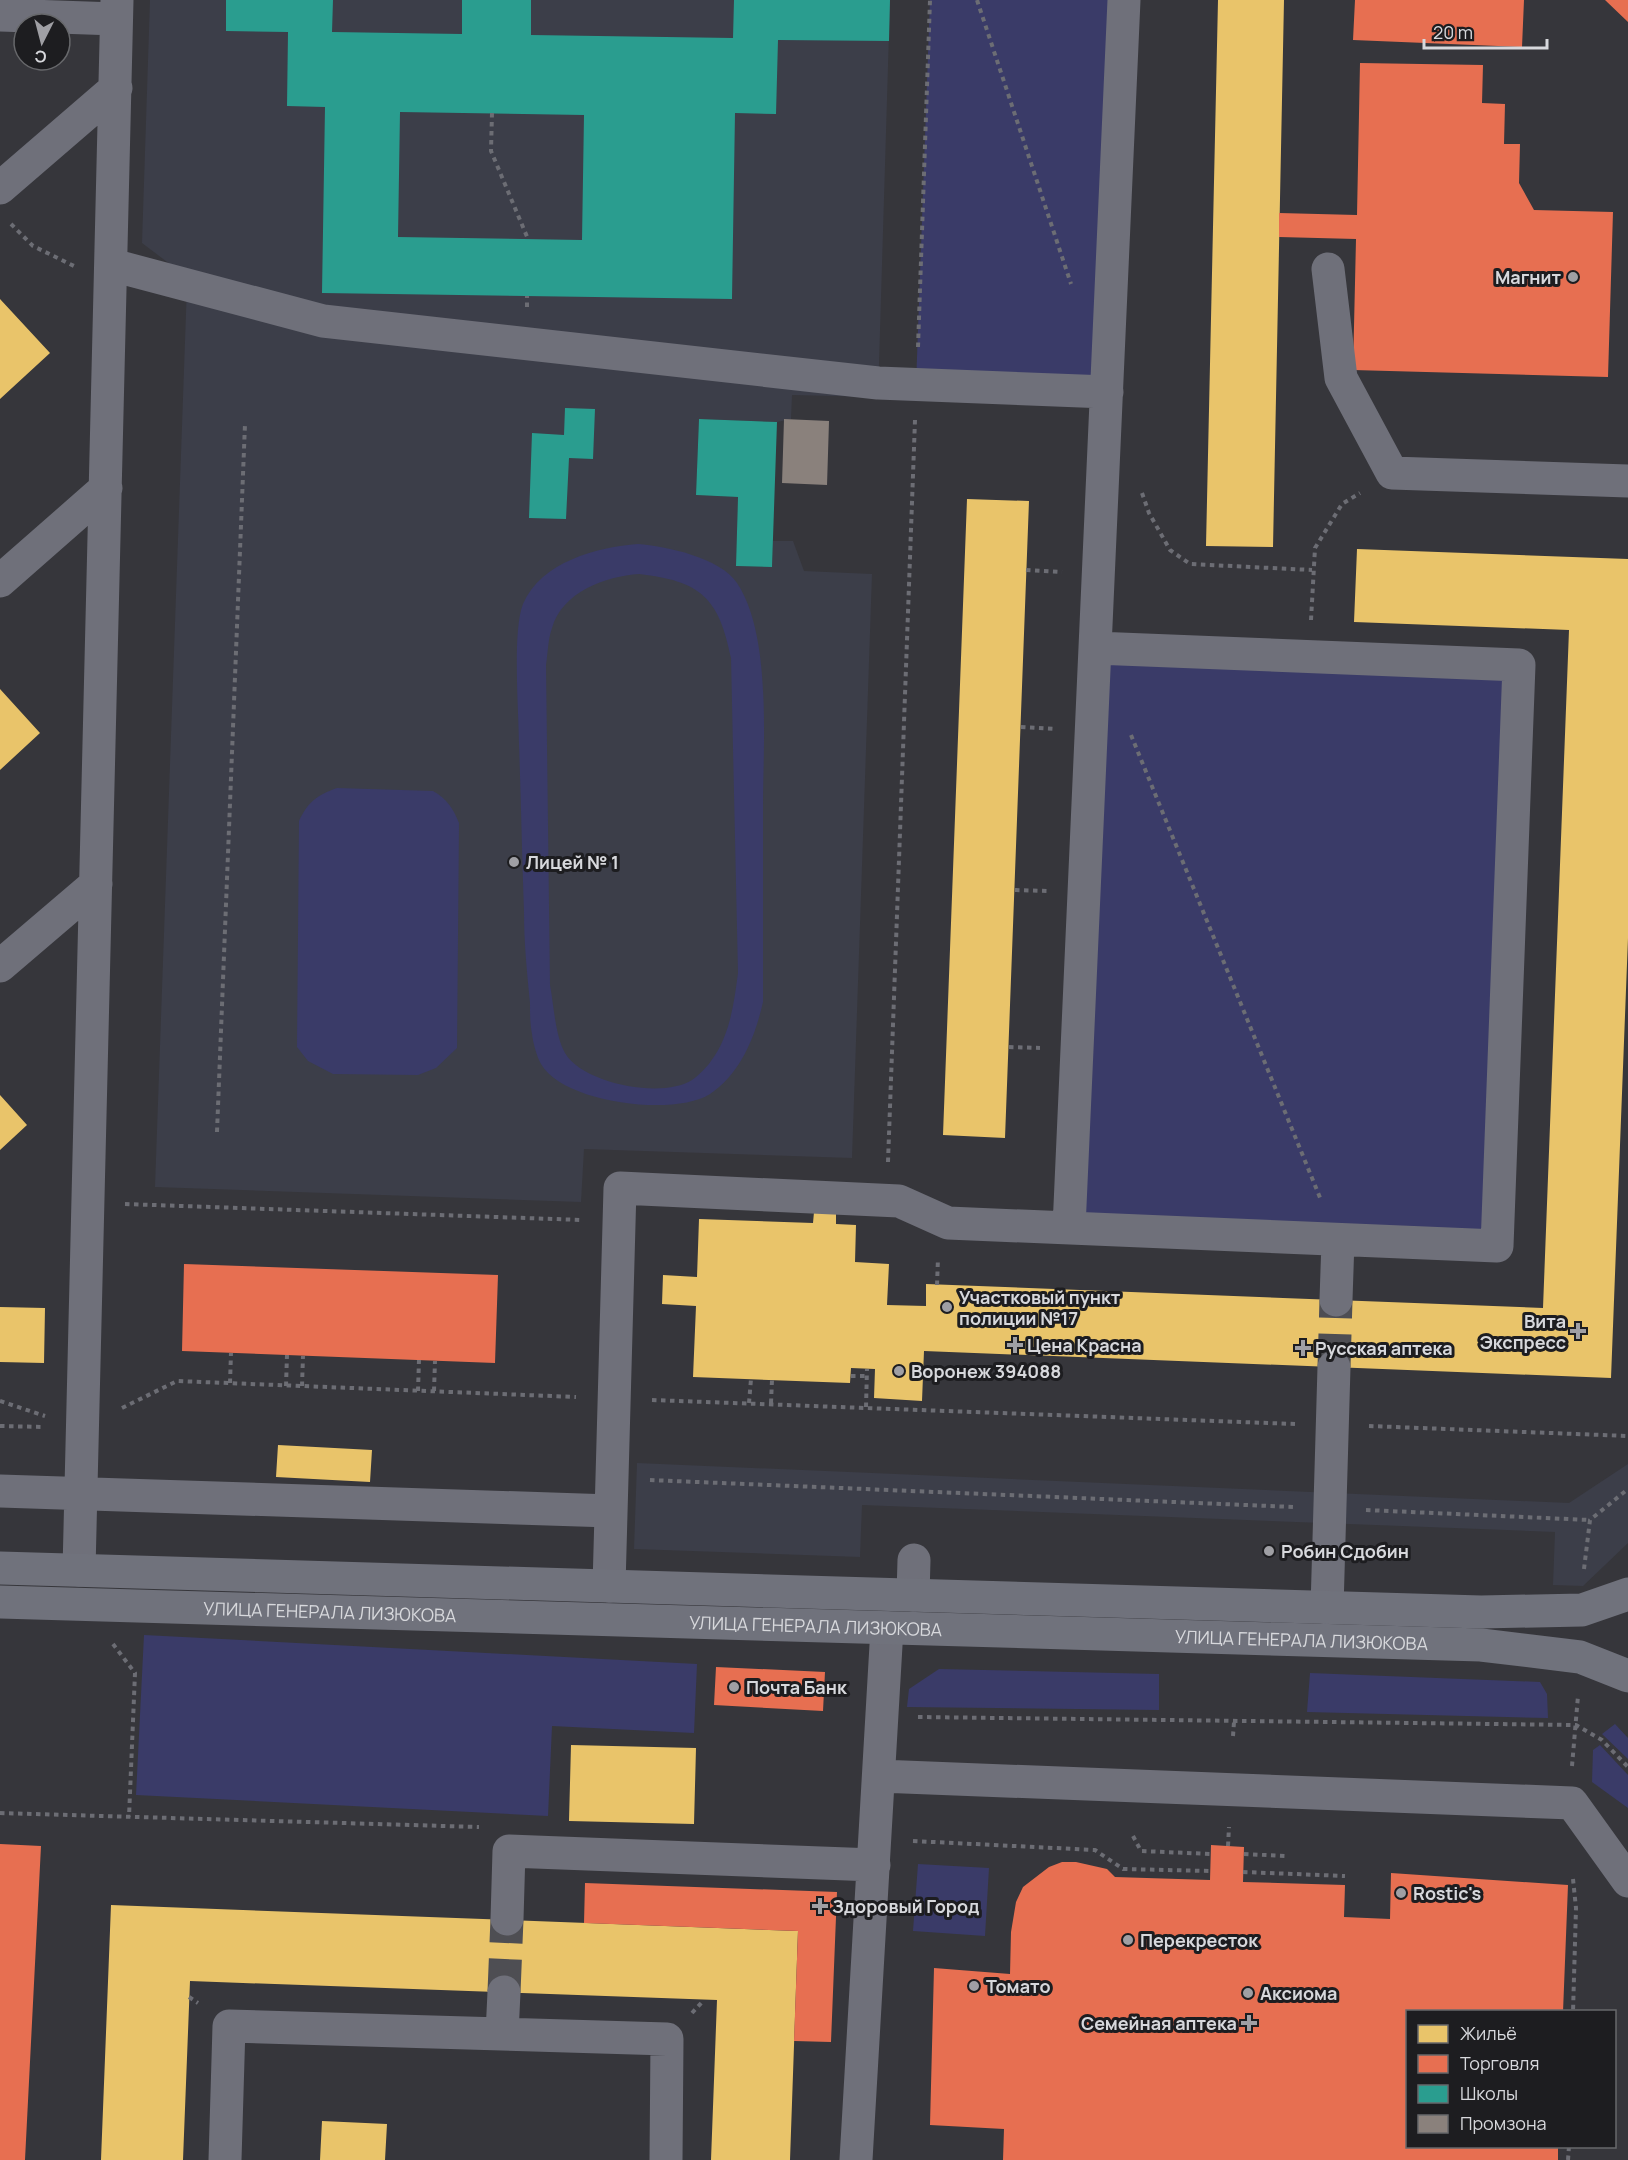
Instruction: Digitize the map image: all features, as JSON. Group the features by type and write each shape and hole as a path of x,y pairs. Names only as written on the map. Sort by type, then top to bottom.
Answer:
{"main road":[{"name":"УЛИЦА ГЕНЕРАЛА ЛИЗЮКОВА","path":"0,1568 1481,1612 1582,1610 1628,1594"},
{"name":"УЛИЦА ГЕНЕРАЛА ЛИЗЮКОВА","path":"0,1602 1481,1646 1580,1657 1628,1676"}],"street":[{"path":"1069,1228 1124,0"},
{"path":"0,15 117,10 79,1570"},
{"path":"0,188 116,88"},
{"path":"1328,269 1341,378 1392,473 1628,481"},
{"path":"112,271 323,321 866,382 1107,392"},
{"path":"0,581 106,488"},
{"path":"609,1586 620,1188 899,1201 948,1223 1497,1246 1519,665 1095,648"},
{"path":"0,966 96,884"},
{"path":"1336,1300 1338,1240"},
{"path":"1327,1608 1334,1366"},
{"path":"0,1491 611,1511"},
{"path":"913,1595 914,1560"},
{"path":"856,2160 887,1628"},
{"path":"879,1776 1572,1803 1628,1881"},
{"path":"507,1919 509,1851 874,1865"},
{"path":"502,2034 504,1992"},
{"path":"225,2160 229,2026 667,2038 666,2160"}],"path":[{"path":"887,1201 930,0"},
{"path":"977,0 1073,291"},
{"path":"492,113 491,151 528,239"},
{"path":"8,221 33,246 70,265 112,271"},
{"path":"217,1131 245,423"},
{"path":"1310,657 1314,548 1342,504 1392,473"},
{"path":"1142,491 1149,513 1170,550 1190,564 1312,570"},
{"path":"1127,725 1338,1240"},
{"path":"88,1202 619,1221"},
{"path":"230,1383 231,1353"},
{"path":"286,1386 287,1355"},
{"path":"302,1386 303,1356"},
{"path":"418,1391 419,1360"},
{"path":"434,1391 435,1360"},
{"path":"866,1407 867,1369"},
{"path":"851,1376 867,1376"},
{"path":"749,1403 751,1379"},
{"path":"771,1403 772,1380"},
{"path":"0,1426 82,1428 177,1381 1628,1436"},
{"path":"0,1401 82,1428"},
{"path":"612,1478 1590,1520 1628,1489"},
{"path":"1583,1575 1590,1520"},
{"path":"109,1640 135,1673 129,1817"},
{"path":"1572,1746 1576,1725 1578,1688"},
{"path":"917,1717 1576,1725 1602,1740 1628,1767"},
{"path":"1233,1736 1234,1722"},
{"path":"0,1812 489,1828"},
{"path":"1228,1846 1229,1826"},
{"path":"1133,1836 1142,1851 1211,1854"},
{"path":"910,1841 1095,1850 1123,1869 1210,1871"},
{"path":"1244,1854 1285,1856"},
{"path":"1243,1872 1345,1876"},
{"path":"1573,1879 1576,1908 1573,2010"}],"shaded area":[{"name":"Лицей № 1","path":"150,0 890,0 878,397 792,395 791,419 777,422 699,419 696,495 738,497 736,566 772,567 773,541 793,541 804,571 872,574 852,1158 584,1149 581,1202 155,1187 187,277 142,243"},
{"path":"930,0 1124,0 1107,392 916,385"},
{"path":"638,544 663,547 706,560 729,574 737,583 748,605 756,631 761,660 764,722 763,1002 751,1041 730,1076 710,1094 693,1101 672,1104 647,1105 620,1102 595,1097 572,1088 553,1077 541,1064 534,1046 530,1022 517,693 520,617 523,604 531,589 556,567 588,553","holes":["626,575 660,577 692,588 704,596 720,621 731,658 738,973 727,1030 723,1041 707,1066 692,1080 679,1086 644,1088 605,1080 574,1064 565,1053 557,1029 550,985 546,665 550,637 557,615 575,596 600,582"]},
{"path":"1095,648 1519,665 1497,1246 1069,1228"},
{"path":"337,788 433,791 449,804 459,823 457,1048 436,1068 418,1075 333,1074 308,1061 297,1047 299,821 314,800"},
{"path":"637,1463 1569,1503 1628,1464 1628,1543 1583,1586 1553,1585 1555,1532 862,1505 860,1557 634,1549"},
{"path":"144,1635 697,1664 694,1733 552,1726 548,1816 136,1795"},
{"path":"939,1669 1159,1674 1159,1710 907,1707 909,1689"},
{"path":"1310,1673 1540,1682 1547,1694 1548,1718 1307,1712"},
{"path":"1615,1724 1628,1738 1628,1759 1602,1734"},
{"path":"1600,1745 1628,1775 1628,1808 1592,1782 1593,1750"},
{"path":"918,1864 989,1868 985,1936 913,1931"}],"building: Жильё":[{"path":"1218,0 1284,0 1273,547 1206,546"},
{"path":"0,299 50,353 0,399"},
{"path":"967,499 1029,501 1005,1138 943,1135"},
{"path":"1357,549 1628,559 1628,938 1611,1378 924,1351 922,1401 874,1398 875,1369 851,1368 850,1383 693,1377 696,1306 662,1304 663,1275 697,1277 699,1219 813,1223 814,1212 836,1213 836,1224 856,1225 855,1262 889,1264 887,1305 926,1306 926,1284 1543,1308 1569,630 1354,622"},
{"path":"0,689 40,733 0,770"},
{"path":"0,1095 27,1125 0,1150"},
{"path":"0,1307 45,1308 44,1363 0,1362"},
{"path":"278,1445 372,1450 370,1482 276,1477"},
{"path":"571,1745 696,1748 694,1824 569,1821"},
{"path":"111,1905 798,1931 790,2160 711,2160 717,2000 190,1981 183,2160 101,2160"},
{"path":"322,2121 387,2124 385,2160 320,2160"}],"building: Торговля":[{"path":"1355,0 1524,0 1522,47 1353,40"},
{"path":"1605,0 1628,0 1628,22"},
{"path":"1360,63 1483,65 1482,103 1505,104 1504,144 1520,144 1519,183 1534,210 1613,212 1608,377 1353,370 1356,239 1279,237 1279,213 1357,215"},
{"path":"184,1264 498,1275 495,1363 182,1351"},
{"path":"716,1667 825,1672 823,1711 714,1705"},
{"path":"0,1844 41,1846 25,2160 0,2160"},
{"name":"Аксиома","path":"1211,1845 1244,1847 1243,1882 1345,1885 1344,1917 1390,1919 1391,1873 1568,1885 1563,2010 1406,2010 1406,2148 1558,2148 1558,2160 1003,2160 1004,2129 930,2125 934,1968 1010,1974 1011,1932 1016,1902 1023,1887 1049,1867 1062,1862 1076,1862 1107,1869 1115,1877 1210,1880"},
{"path":"585,1883 837,1892 831,2042 794,2041 798,1931 584,1923"}],"building: Школы":[{"path":"226,0 333,0 332,32 462,34 462,0 531,0 531,35 733,38 734,0 890,0 889,41 778,40 776,114 735,113 732,299 322,293 325,107 287,106 288,32 226,31","holes":["400,112 584,115 582,240 398,237"]},
{"path":"565,408 595,409 593,459 569,458 566,519 529,518 532,433 564,435"},
{"path":"699,419 777,422 772,567 736,566 738,497 696,495"}],"building: Промзона":[{"path":"784,419 829,421 827,485 782,483"}],"tunnel":[{"path":"1334,1367 1336,1300"},
{"path":"504,1992 507,1919"}],"place":[{"name":"Магнит","path":"1573,277"},
{"name":"Лицей № 1","path":"514,862"},
{"name":"Участковый пункт полиции №17","path":"947,1307"},
{"name":"Вита Экспресс","path":"1578,1331"},
{"name":"Цена Красна","path":"1015,1345"},
{"name":"Русская аптека","path":"1303,1348"},
{"name":"Воронеж 394088","path":"899,1371"},
{"name":"Робин Сдобин","path":"1269,1551"},
{"name":"Почта Банк","path":"734,1687"},
{"name":"Rostic's","path":"1401,1893"},
{"name":"Здоровый Город","path":"820,1906"},
{"name":"Перекресток","path":"1128,1940"},
{"name":"Томато","path":"974,1986"},
{"name":"Аксиома","path":"1248,1993"},
{"name":"Семейная аптека","path":"1249,2023"}]}
